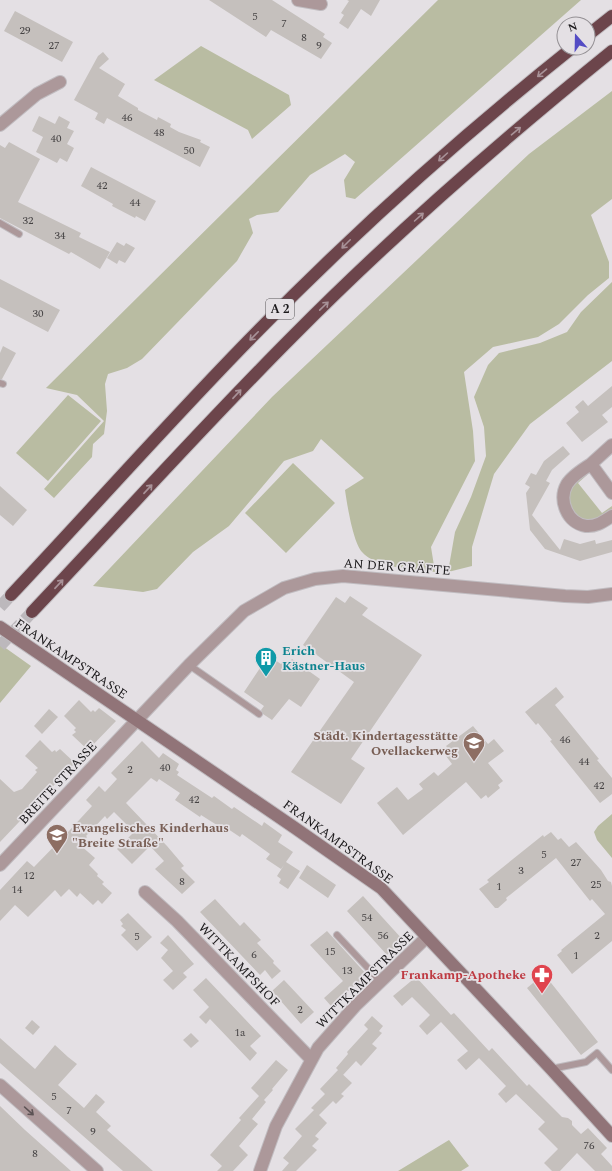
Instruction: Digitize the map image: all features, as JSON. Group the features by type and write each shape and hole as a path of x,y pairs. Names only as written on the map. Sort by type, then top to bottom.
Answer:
{"highway":[{"path":"596,29 612,16"},
{"name":"A 2","path":"32,612 296,333 373,259 485,157 612,51"},
{"name":"A 2","path":"12,595 248,341 353,237 468,135 562,56"}],"street":[{"path":"298,0 321,4"},
{"path":"0,125 37,94 60,82"},
{"path":"612,446 591,464 581,470 567,484 563,498 566,512 576,522 587,526 601,524 612,516"},
{"path":"591,464 612,493"},
{"name":"AN DER GRÄFTE","path":"137,720 189,665 244,611 284,588 315,579 343,576 439,583 564,596 612,597"},
{"name":"FRANKAMPSTRASSE","path":"0,627 381,888 612,1136"},
{"name":"BREITE STRASSE","path":"0,865 137,720"},
{"name":"WITTKAMPSHOF","path":"145,892 177,922 311,1059"},
{"name":"WITTKAMPSTRASSE","path":"260,1171 276,1126 311,1059 355,1006 427,938"},
{"path":"0,1084 97,1171"}],"lane":[{"path":"0,223 19,234"},
{"path":"189,665 259,714"},
{"path":"338,935 381,982"},
{"path":"551,1069 586,1062 597,1053 612,1070"}],"green space":[{"path":"438,0 581,0 563,16 556,16 556,22 355,199 346,197 344,180 355,162 345,154 310,175 278,212 257,215 249,219 253,233 237,261 142,359 127,368 108,374 105,384 107,411 104,434 93,444 92,457 54,498 44,489 104,421 77,395 46,388"},
{"path":"201,46 289,95 291,105 252,139 248,130 154,80"},
{"path":"612,91 612,199 591,215 609,262 609,278 588,295 559,324 538,337 493,347 464,372 473,431 475,461 431,547 435,572 386,565 368,557 362,552 353,532 345,490 364,478 321,439 313,451 284,461 229,526 193,552 157,589 143,592 93,586 272,397 529,154"},
{"path":"612,282 612,361 530,424 494,474 472,547 472,566 448,572 455,532 471,497 486,456 484,427 474,397 488,365 499,353 540,343 567,332 581,312"},
{"path":"68,395 101,421 48,481 16,453"},
{"path":"293,463 335,503 286,553 245,513"},
{"path":"585,473 587,475 578,483 602,513 612,506 612,509 603,516 593,520 582,518 572,511 568,500 568,494 571,486"},
{"path":"0,644 31,666 0,703"},
{"path":"612,814 612,858 597,840 594,832 598,826"},
{"path":"449,1140 469,1166 461,1171 398,1171"}],"building":[{"path":"209,0 272,0 325,34 323,37 332,43 321,59 271,30 266,37"},
{"path":"347,0 380,0 371,16 361,9 348,29 339,23 344,15 341,13 349,1"},
{"path":"15,11 73,42 62,62 4,31"},
{"path":"103,52 109,59 99,68 125,84 118,96 138,108 138,110 157,120 158,117 171,124 170,127 201,140 200,142 210,147 200,167 107,118 104,124 95,119 98,113 74,100 98,56"},
{"path":"39,116 55,124 59,116 70,122 67,128 74,131 67,144 74,148 67,162 60,158 57,163 36,152 43,137 32,131"},
{"path":"9,142 40,159 18,202 81,233 79,237 110,252 100,269 71,252 69,254 0,218 0,145 5,148"},
{"path":"91,167 156,201 145,221 136,216 135,218 112,206 113,204 81,186"},
{"path":"117,242 124,246 126,243 135,248 125,263 119,260 117,264 107,258"},
{"path":"0,279 60,310 48,332 0,307"},
{"path":"3,346 16,353 2,379 0,379 0,353"},
{"path":"612,386 612,407 602,415 608,422 582,442 566,423 579,412 575,407 583,400 588,406"},
{"path":"563,446 570,454 552,470 546,481 550,483 532,515 560,550 564,539 580,544 595,540 596,544 612,540 612,552 580,561 545,549 530,530 526,493 530,487 525,484 531,473 536,475 544,461"},
{"path":"0,486 27,510 13,526 0,515"},
{"path":"350,596 368,608 362,615 422,655 351,759 365,768 341,804 291,772 354,682 303,645 336,597 345,603"},
{"path":"266,654 281,664 283,660 288,664 292,659 320,679 301,707 289,699 272,720 263,714 261,710 264,706 244,692 260,668 258,666"},
{"path":"556,687 564,697 555,705 599,759 597,760 612,778 612,794 600,803 550,741 552,740 538,723 536,725 525,712"},
{"path":"79,700 91,712 93,710 95,712 99,708 116,721 88,750 72,735 76,732 74,730 76,728 64,716"},
{"path":"49,709 58,717 42,734 34,726"},
{"path":"473,726 488,744 494,739 504,751 488,763 503,781 498,785 500,788 488,798 486,795 481,799 466,782 403,835 377,803 397,787 408,800 423,789 419,784 434,772 438,776 452,764 446,756 451,752 446,746"},
{"path":"40,740 52,752 55,750 56,752 60,749 75,763 0,842 0,779 14,792 22,789 37,772 35,770 38,768 25,756"},
{"path":"142,741 159,758 163,753 179,764 176,770 179,772 177,775 212,798 214,796 232,809 234,807 262,826 264,822 282,835 278,842 293,852 286,862 300,871 288,889 279,883 281,879 277,876 284,865 281,869 266,859 270,854 242,834 240,837 222,825 220,827 201,815 200,817 175,800 180,793 159,779 157,782 151,778 126,803 167,846 184,866 181,868 195,882 182,894 155,869 164,861 150,846 132,864 117,849 134,832 114,812 107,819 105,816 86,836 87,837 80,845 95,858 89,865 98,874 97,876 104,882 102,884 112,893 102,904 98,900 93,905 80,893 77,897 69,889 61,897 55,890 28,917 15,905 0,921 0,890 27,861 34,867 69,831 92,806 86,800 99,786 105,792 117,779 111,773"},
{"path":"551,832 558,840 561,838 569,847 576,842 601,870 608,881 611,882 612,886 612,941 572,974 557,955 562,951 561,950 605,914 592,899 590,901 556,858 506,898 507,900 498,908 495,908 479,889 489,882 487,880 543,835 544,837"},
{"path":"307,865 336,885 328,898 299,878"},
{"path":"363,896 403,940 387,955 347,911"},
{"path":"215,899 240,926 244,922 261,940 257,943 281,971 272,979 265,970 260,975 200,912"},
{"path":"128,913 152,937 137,951 121,935 126,930 121,926 123,924 120,920"},
{"path":"327,931 367,975 331,1006 324,998 343,981 310,945"},
{"path":"168,935 194,964 183,973 187,977 173,990 163,980 173,971 161,958 168,950 160,943"},
{"path":"544,974 598,1042 581,1055 527,988"},
{"path":"416,977 451,1015 454,1013 489,1051 492,1048 527,1086 529,1084 562,1117 568,1118 572,1121 572,1125 581,1134 588,1128 607,1148 601,1154 612,1166 612,1171 595,1171 577,1153 560,1171 552,1171 544,1163 558,1149 538,1129 545,1122 516,1094 506,1103 498,1094 506,1086 479,1058 466,1070 457,1060 468,1051 441,1022 427,1035 419,1026 430,1015 412,997 402,1006 393,996"},
{"path":"206,978 261,1036 250,1046 257,1053 250,1061 210,1019 206,1024 199,1017 209,1007 193,990"},
{"path":"284,980 314,1012 301,1024 272,991"},
{"path":"372,1016 383,1026 379,1031 382,1033 372,1044 377,1048 361,1066 356,1061 343,1075 336,1068 348,1054 347,1052 368,1029 364,1025"},
{"path":"32,1020 40,1027 33,1035 25,1028"},
{"path":"191,1033 199,1041 191,1048 183,1040"},
{"path":"0,1038 35,1069 55,1045 77,1064 58,1085 84,1108 96,1094 101,1098 105,1102 96,1112 111,1126 107,1130 153,1171 123,1171 0,1063"},
{"path":"276,1060 288,1070 272,1089 273,1090 264,1100 266,1102 252,1119 258,1124 239,1146 248,1155 233,1171 217,1171 222,1166 210,1155 241,1120 239,1118 259,1096 251,1088"},
{"path":"338,1070 352,1083 341,1094 344,1096 336,1104 333,1101 319,1115 327,1123 315,1136 319,1139 312,1146 317,1150 296,1171 282,1171 289,1163 283,1158 302,1136 295,1129 314,1110 311,1108 325,1094 320,1089"},
{"path":"0,1106 25,1130 71,1171 0,1171"}],"tunnel":[{"path":"0,607 11,595"},
{"path":"0,646 32,612"}],"place":[{"name":"Erich Kästner-Haus","path":"266,678"},
{"name":"Städt. Kindertagesstätte Ovellackerweg","path":"474,762"},
{"name":"Evangelisches Kinderhaus \"Breite Straße\"","path":"57,854"},
{"name":"Frankamp-Apotheke","path":"542,994"}]}
